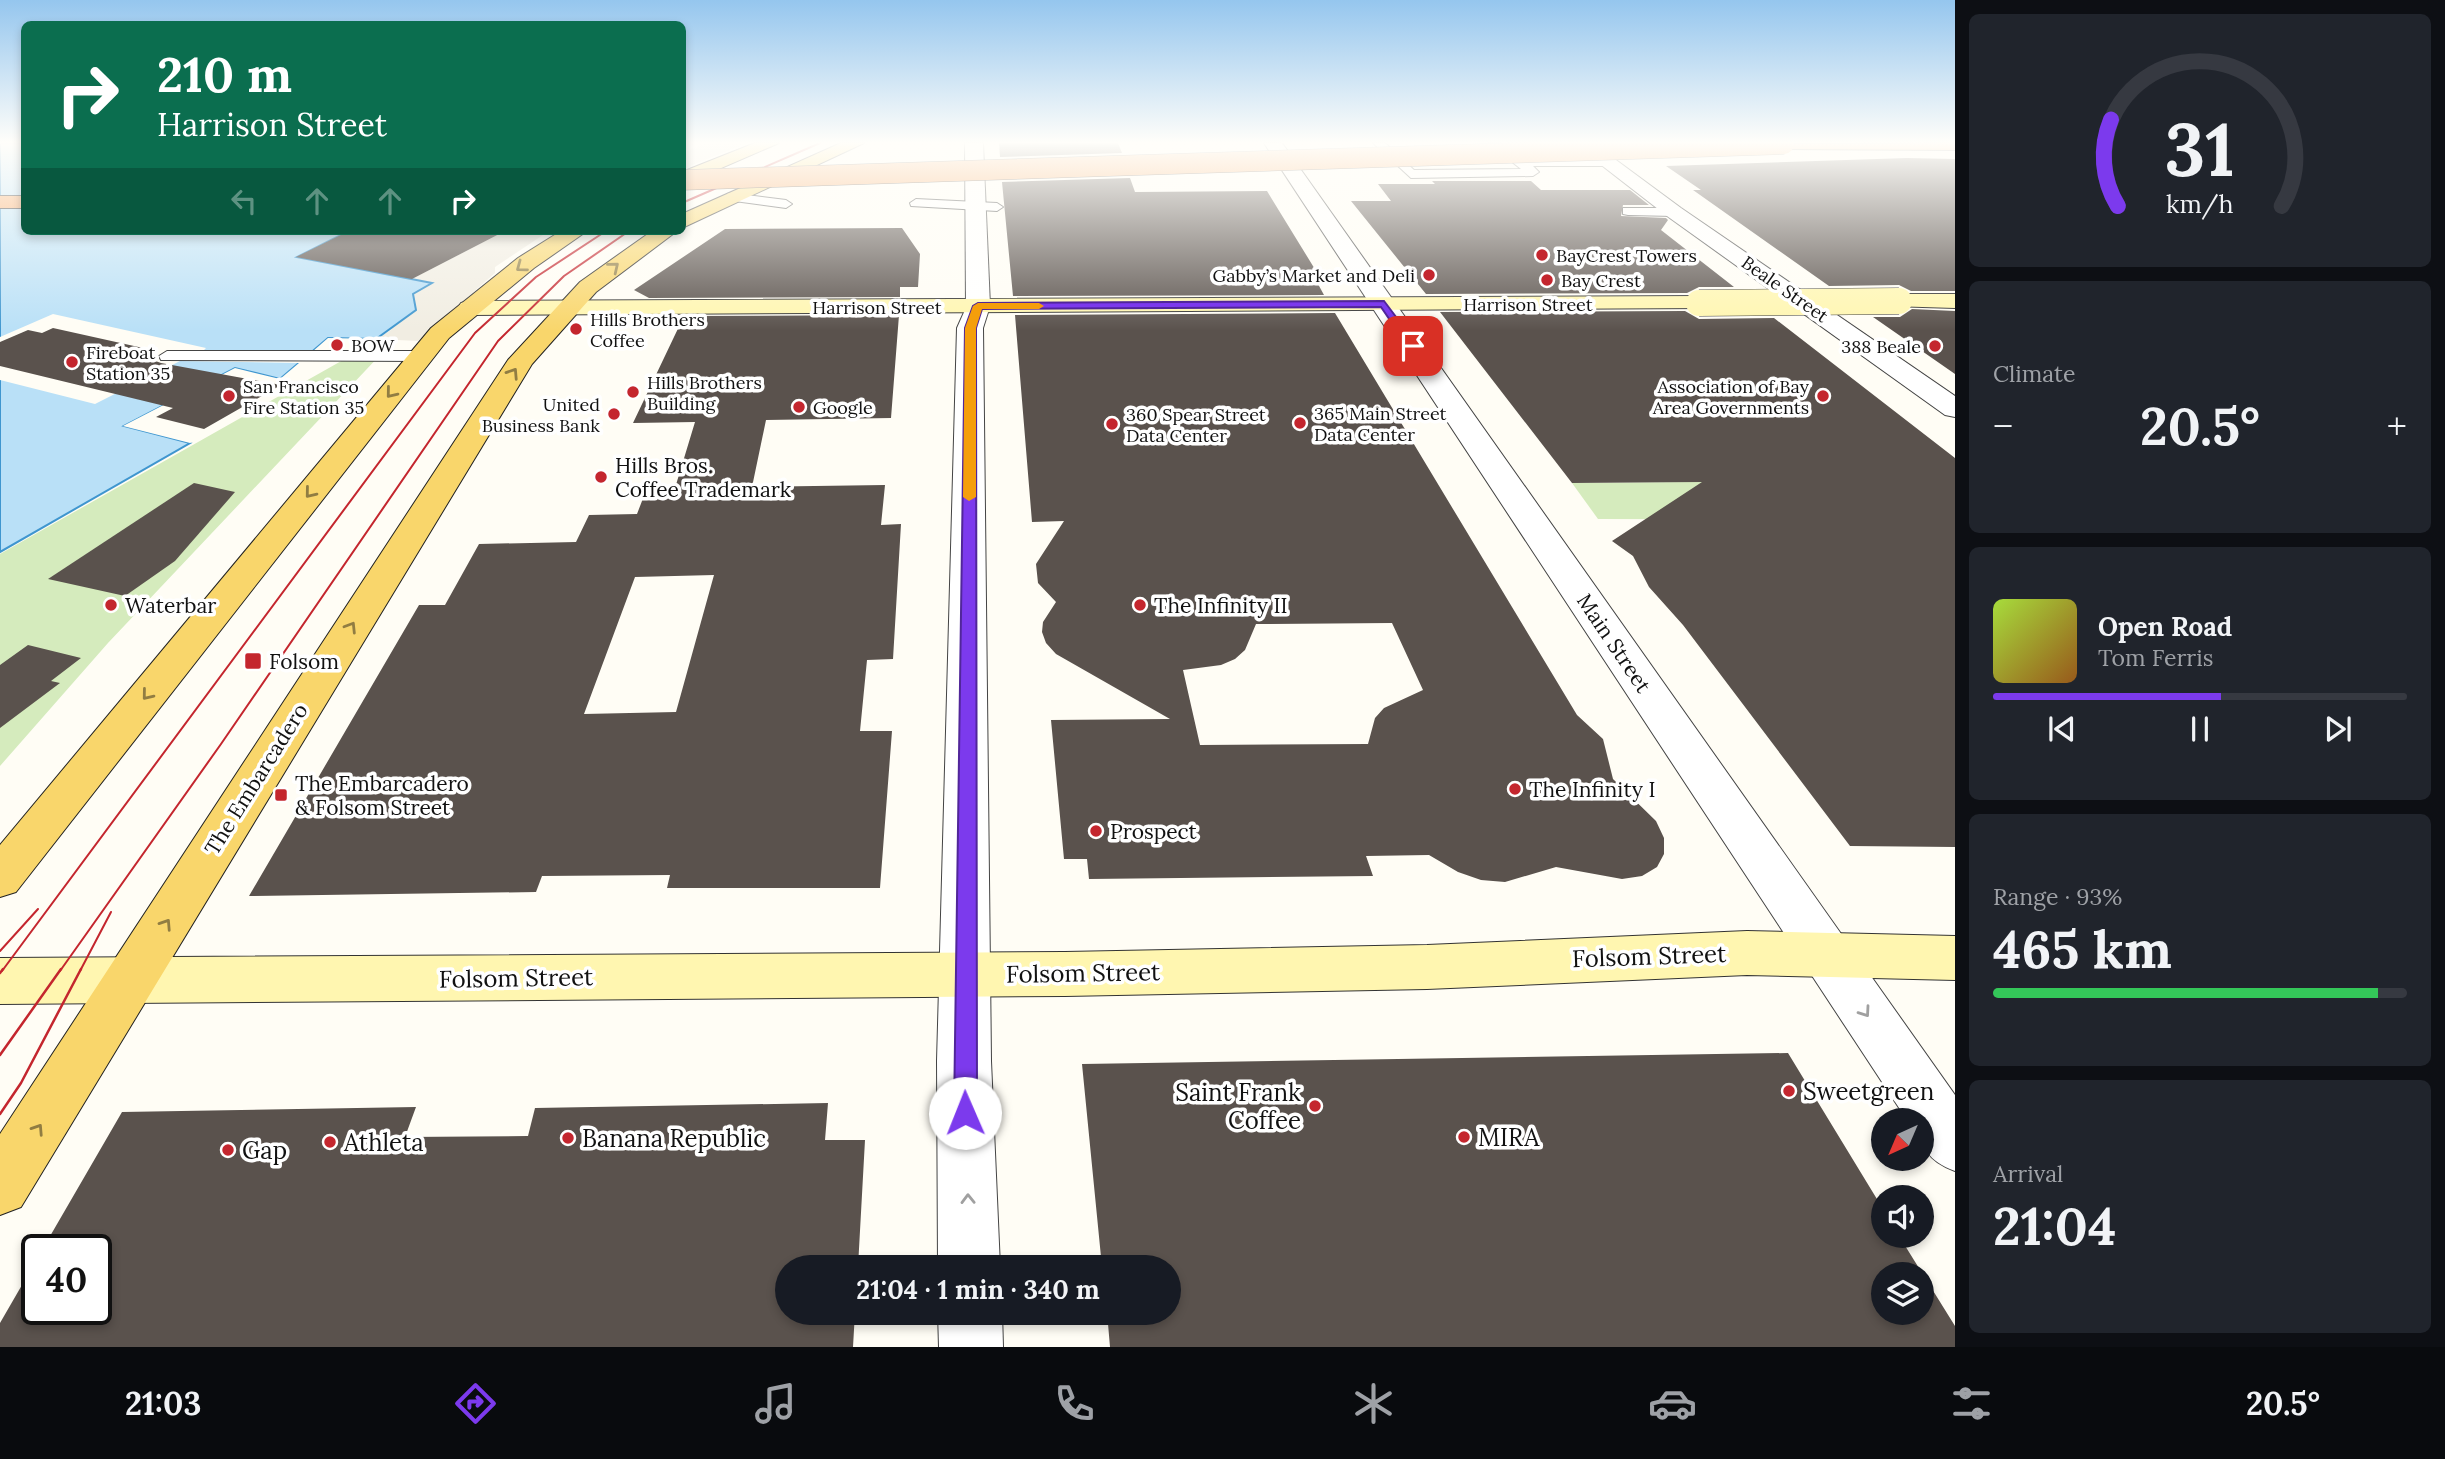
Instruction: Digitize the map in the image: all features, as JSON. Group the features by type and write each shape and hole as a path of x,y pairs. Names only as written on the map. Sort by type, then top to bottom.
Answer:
{"main road":[{"path":"686,220 714,206"},
{"path":"0,878 440,333 526,263 570,235"},
{"name":"The Embarcadero","path":"0,1186 521,360 566,309 624,258 660,235"},
{"name":"Harrison Street","path":"470,308 1955,301"},
{"name":"Folsom Street","path":"0,981 965,974 1427,967 1747,953 1955,958"}],"street":[{"name":"Main Street","path":"1316,206 1955,1143"},
{"name":"Beale Street","path":"1666,206 1955,409"},
{"path":"969,1255 965,974 970,328 978,306 986,207"},
{"path":"970,1325 971,1347"}],"lane":[{"path":"966,206 986,207"},
{"path":"1628,211 1674,212"},
{"path":"174,356 422,356"}],"green space":[{"path":"359,351 382,353 108,643 0,766 0,554"},
{"path":"1955,480 1955,520 1598,519 1572,483"}],"shaded area":[{"path":"497,235 543,235 495,267 495,273 418,341 376,339 391,330 413,294 431,283 412,279"}],"water":[{"path":"0,206 21,206 21,235 341,235 297,257 432,283 413,294 416,310 376,339 328,338 280,379 235,368 124,426 190,443 0,552"}],"pier":[{"path":"53,314 206,348 203,351 312,352 328,338 376,339 370,342 329,341 281,382 235,372 132,425 193,442 190,443 123,426 235,368 280,379 299,363 180,361 95,404 0,380 0,337"}],"building":[{"path":"1004,206 1276,206 1324,284 1318,284 1324,295 1013,296"},
{"name":"BayCrest Towers","path":"1355,206 1623,206 1621,216 1666,218 1668,220 1661,230 1734,287 1699,287 1687,293 1426,294"},
{"path":"1715,206 1955,206 1955,291 1911,291 1899,285 1829,286"},
{"path":"902,228 920,254 918,287 900,287 900,297 649,298 634,290 725,229"},
{"path":"341,235 497,235 412,279 296,257"},
{"path":"1912,309 1955,311 1955,374 1873,317 1900,317"},
{"path":"1685,311 1699,319 1774,318 1955,458 1955,847 1850,846 1683,625 1649,587 1633,556 1612,541 1702,482 1572,483 1440,312"},
{"path":"1335,313 1577,715 1603,739 1613,779 1656,821 1664,838 1664,854 1657,867 1642,876 1622,879 1556,867 1505,882 1481,880 1458,872 1429,855 1366,856 1373,876 1089,879 1087,859 1064,859 1051,720 1170,719 1056,654 1046,643 1042,632 1043,622 1056,602 1038,583 1036,564 1064,521 1032,522 1015,315","holes":["1392,623 1423,690 1384,708 1375,718 1368,744 1200,745 1183,670 1221,665 1235,659 1245,650 1256,624"]},
{"path":"899,315 891,418 766,420 752,487 885,485 881,525 901,524 893,659 867,660 860,731 892,731 880,888 667,888 670,875 542,876 536,892 249,896 419,605 445,605 479,544 576,542 589,515 637,514 647,488 675,488 695,422 633,423 684,316","holes":["714,575 676,712 584,714 635,577"]},
{"path":"53,328 143,348 133,353 161,363 281,385 204,429 156,417 173,408 0,366 0,342 28,330 42,333"},
{"path":"194,483 235,492 175,561 125,596 48,579"},
{"path":"28,645 81,658 51,681 60,683 0,728 0,665"},
{"name":"MIRA","path":"1788,1053 1871,1189 1871,1248 1906,1248 1915,1262 1871,1262 1871,1325 1934,1325 1934,1292 1955,1326 1955,1347 1110,1347 1108,1325 1181,1325 1181,1255 1101,1255 1082,1064"},
{"path":"828,1103 825,1140 865,1140 859,1255 775,1255 775,1325 854,1325 853,1347 0,1347 0,1323 21,1287 21,1325 112,1325 112,1234 51,1234 122,1112 416,1107 405,1137 528,1136 535,1108"}],"tram line":[{"path":"2,971 475,333 536,277 600,235"},
{"path":"60,971 221,744 498,341 564,276 623,235"},
{"path":"0,951 38,909"},
{"path":"80,971 111,912"},
{"path":"0,973 3,969"},
{"path":"0,1055 61,969"},
{"path":"0,1114 21,1083 81,969"}],"slow traffic":[{"path":"969,497 970,328 978,306 1039,306"}],"place":[{"name":"BayCrest Towers","path":"1542,255"},
{"name":"Gabby’s Market and Deli","path":"1429,275"},
{"name":"Bay Crest","path":"1547,280"},
{"name":"Hills Brothers Coffee","path":"576,329"},
{"name":"BOW","path":"337,345"},
{"name":"388 Beale","path":"1935,346"},
{"name":"Fireboat Station 35","path":"72,362"},
{"name":"Hills Brothers Building","path":"633,392"},
{"name":"San Francisco Fire Station 35","path":"229,396"},
{"name":"Association of Bay Area Governments","path":"1823,396"},
{"name":"Google","path":"799,407"},
{"name":"United Business Bank","path":"614,414"},
{"name":"365 Main Street Data Center","path":"1300,423"},
{"name":"360 Spear Street Data Center","path":"1112,424"},
{"name":"Hills Bros. Coffee Trademark","path":"601,477"},
{"name":"Waterbar","path":"111,605"},
{"name":"The Infinity II","path":"1140,605"},
{"name":"Folsom","path":"253,661"},
{"name":"The Infinity I","path":"1515,789"},
{"name":"The Embarcadero & Folsom Street","path":"281,795"},
{"name":"Prospect","path":"1096,831"},
{"name":"Sweetgreen","path":"1789,1091"},
{"name":"Saint Frank Coffee","path":"1315,1106"},
{"name":"MIRA","path":"1464,1137"},
{"name":"Banana Republic","path":"568,1138"},
{"name":"Athleta","path":"330,1142"},
{"name":"Gap","path":"228,1150"}],"route":[{"path":"965,1113 970,328 978,306 1384,304 1413,346"}]}
